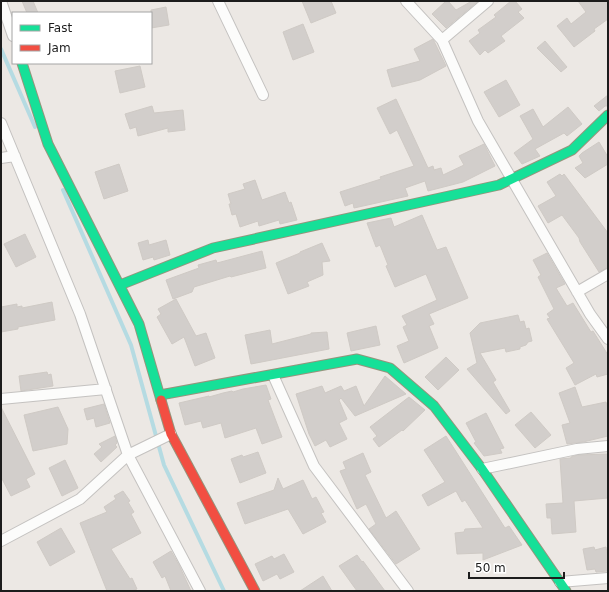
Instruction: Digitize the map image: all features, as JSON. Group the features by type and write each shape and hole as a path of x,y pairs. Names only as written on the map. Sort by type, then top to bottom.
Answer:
{"street":[{"path":"1,1 12,33"},
{"path":"218,1 263,95"},
{"path":"406,1 442,40 478,121 590,314 608,340"},
{"path":"442,40 488,1"},
{"path":"22,64 48,144 139,324 160,395 168,436 255,591"},
{"path":"120,286 213,248 499,185 572,150 608,115"},
{"path":"1,123 80,314 128,455 200,591"},
{"path":"1,158 15,156"},
{"path":"577,292 608,274"},
{"path":"160,395 357,359 390,368 434,406 482,469 566,591"},
{"path":"272,375 314,466 408,591"},
{"path":"1,400 106,389"},
{"path":"1,541 80,499 128,455 168,436"},
{"path":"482,469 577,449 608,446"},
{"path":"560,582 608,578"}],"building":[{"path":"22,1 33,1 38,12 27,12"},
{"path":"302,1 331,1 336,13 311,23"},
{"path":"446,1 448,1 456,10 472,1 477,2 446,28 432,14"},
{"path":"511,1 515,1 522,9 518,12 524,18 501,36 505,41 488,53 485,50 480,55 469,41 480,33 478,30 496,17 494,15"},
{"path":"578,1 608,1 608,19 574,47 557,26 567,18 571,24 586,12"},
{"path":"166,7 169,25 152,28 151,10"},
{"path":"303,24 314,52 293,60 283,32"},
{"path":"433,39 446,66 420,80 392,87 387,70 420,61 414,49"},
{"path":"545,41 567,67 561,72 537,48"},
{"path":"140,66 145,87 120,93 115,71"},
{"path":"506,80 520,105 499,117 484,92"},
{"path":"608,95 608,106 605,106 599,111 594,106"},
{"path":"396,99 428,168 433,166 434,170 441,168 443,175 464,165 459,156 484,144 495,166 463,182 428,191 425,181 405,188 408,196 354,208 353,203 345,206 340,192 381,179 380,177 414,166 397,130 390,134 377,108"},
{"path":"152,106 154,113 183,110 185,130 168,132 168,128 138,136 136,127 130,129 125,114"},
{"path":"568,107 582,124 567,136 564,133 535,149 540,156 522,164 514,153 533,139 520,116 533,109 543,127"},
{"path":"599,142 608,157 608,164 585,178 575,168 583,163 579,156"},
{"path":"119,164 128,191 104,199 95,172"},
{"path":"560,174 562,176 564,174 608,233 608,267 599,272 579,238 562,215 548,223 538,206 556,196 547,182"},
{"path":"255,180 262,200 285,192 289,203 291,202 297,220 280,224 279,220 259,226 258,221 240,227 236,214 232,215 228,194 245,189 243,184"},
{"path":"422,215 437,250 446,247 468,298 429,314 434,324 429,326 438,348 404,363 397,346 409,341 403,327 407,325 402,316 437,300 426,274 395,287 386,266 388,265 380,245 376,247 367,223 391,218 394,227"},
{"path":"25,234 36,257 16,267 4,244"},
{"path":"148,240 149,245 166,240 170,255 154,260 153,257 143,260 138,243"},
{"path":"322,243 330,261 322,262 323,275 307,282 309,286 288,294 276,263"},
{"path":"262,251 266,268 230,276 194,287 192,292 173,299 166,280 199,268 198,265 216,260 217,263"},
{"path":"547,253 565,284 556,288 567,306 573,303 591,332 593,331 608,355 608,374 597,377 596,374 575,385 566,368 574,363 547,319 550,318 547,314 554,309 538,277 541,275 533,260"},
{"path":"176,299 196,336 206,333 215,358 195,366 184,337 172,344 157,317 161,314 158,309"},
{"path":"52,302 55,320 1,332 1,307 17,304 17,307 22,306 22,308"},
{"path":"518,315 520,322 524,321 526,329 529,328 532,341 520,347 520,349 506,352 505,348 480,353 496,380 493,382 510,411 506,414 467,369 477,363 470,333 480,323"},
{"path":"376,326 380,345 351,351 347,333"},
{"path":"270,330 272,344 311,333 327,332 329,349 251,364 245,335"},
{"path":"446,357 459,370 438,390 425,377"},
{"path":"47,372 48,375 51,374 53,386 21,391 19,376"},
{"path":"385,376 406,394 355,416 341,398 339,400 347,419 339,423 347,439 330,447 326,440 315,446 309,434 296,394 322,386 325,393 341,386 344,391 356,386 364,406"},
{"path":"266,385 271,399 268,400 282,437 262,444 256,428 225,438 221,423 203,428 201,421 185,425 179,403"},
{"path":"575,387 582,407 606,402 608,409 608,436 567,444 562,425 570,423 559,393"},
{"path":"409,397 425,410 403,431 402,430 379,447 373,439 377,436 370,427"},
{"path":"104,404 110,423 96,427 94,418 87,420 84,409"},
{"path":"1,407 35,474 26,479 30,487 11,496 1,477"},
{"path":"58,407 68,429 67,444 33,451 24,415"},
{"path":"531,412 551,435 535,448 515,425"},
{"path":"486,413 504,448 500,449 502,453 484,456 474,443 476,442 466,423"},
{"path":"115,436 117,443 115,445 117,447 101,462 94,454 102,447 99,444"},
{"path":"446,436 505,528 509,526 522,545 483,560 483,553 457,554 455,533 464,532 465,529 483,528 465,500 462,502 456,491 428,506 422,495 445,482 424,450"},
{"path":"258,452 266,473 240,483 231,459"},
{"path":"363,453 371,472 365,475 386,518 396,511 420,549 396,564 369,529 376,524 366,504 357,509 340,471 346,469 343,462"},
{"path":"608,454 608,498 574,501 576,532 552,534 551,518 547,518 546,504 563,503 560,459 571,458 578,455"},
{"path":"65,460 78,488 62,496 49,468"},
{"path":"278,478 283,489 303,480 312,499 316,497 324,512 321,513 326,522 303,534 288,509 245,524 237,503 274,490"},
{"path":"123,491 130,501 128,502 134,512 131,514 141,533 111,549 130,579 132,578 137,589 132,591 107,591 80,523 107,512 104,507 116,499 114,496"},
{"path":"61,528 75,552 50,566 37,542"},
{"path":"594,547 595,550 606,547 608,571 596,572 595,569 587,570 583,549"},
{"path":"171,551 191,591 171,591 165,576 162,578 153,562"},
{"path":"284,554 294,572 280,579 277,574 263,581 255,564 272,556 274,559"},
{"path":"357,555 385,591 357,591 339,566"},
{"path":"323,576 332,591 300,591"}],"waterway":[{"path":"1,49 35,127"},
{"path":"63,190 131,345 164,465 224,591"}],"traffic: fast":[{"path":"22,64 48,144 139,324 161,400"},
{"path":"120,285 213,248 499,185 572,150 608,115"},
{"path":"160,395 357,359 390,368 434,406 482,469 566,591"}],"traffic: jam":[{"path":"161,400 171,434 255,591"}]}
